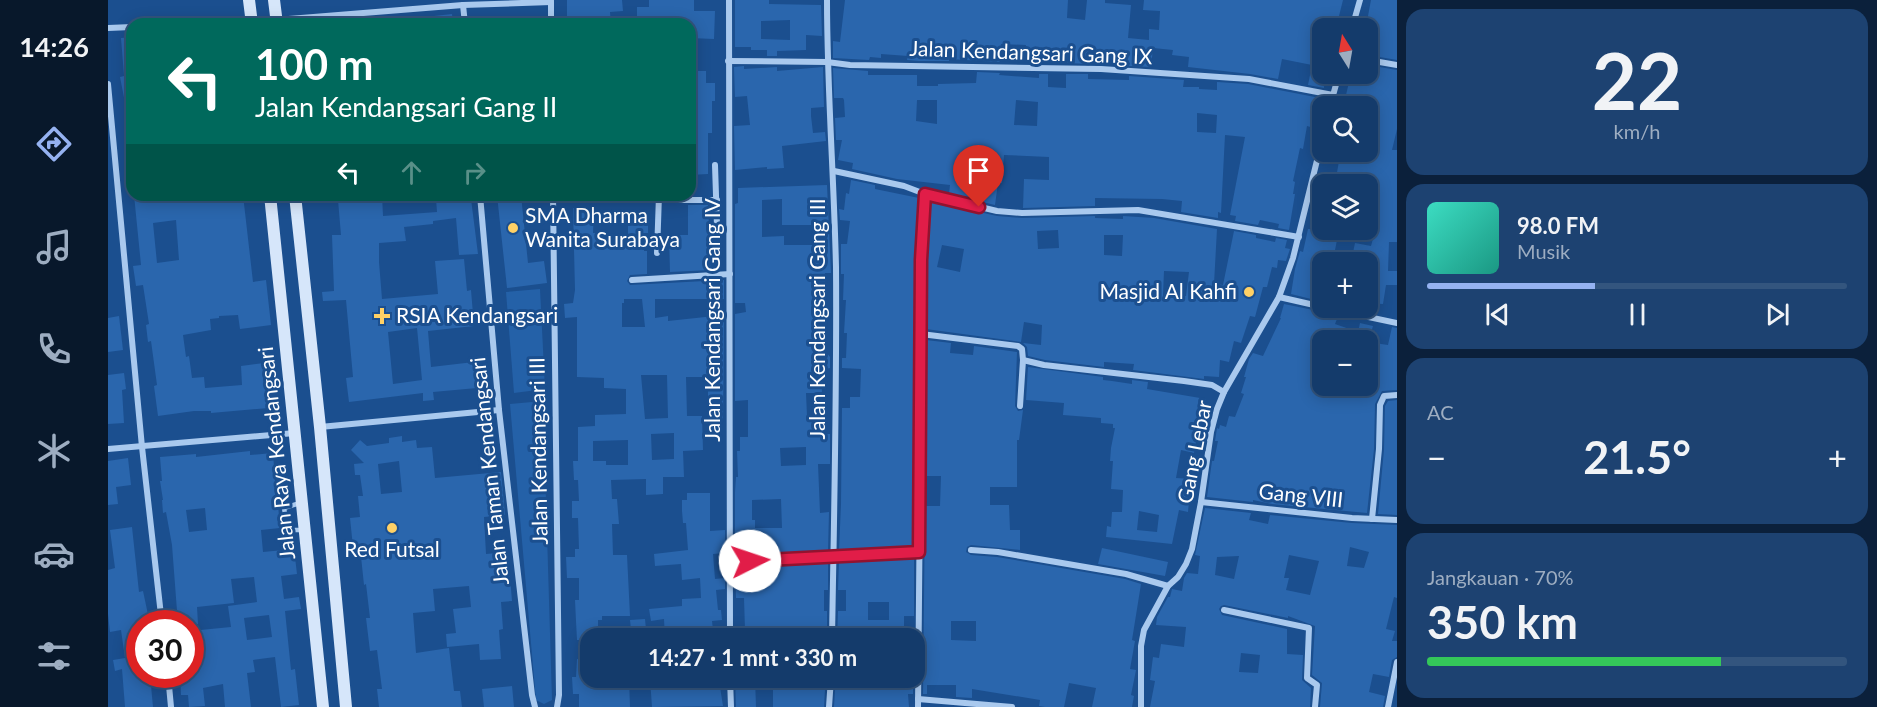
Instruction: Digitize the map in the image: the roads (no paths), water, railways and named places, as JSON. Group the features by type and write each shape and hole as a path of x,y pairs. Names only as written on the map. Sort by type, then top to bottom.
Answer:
{"main road":[{"path":"249,0 251,18"},
{"path":"274,0 276,18"},
{"name":"Jalan Raya Kendangsari","path":"271,201 323,707"},
{"name":"Jalan Raya Kendangsari","path":"296,201 346,707"},
{"path":"320,680 343,678"}],"street":[{"name":"Jalan Kendangsari Gang IV","path":"729,0 730,628"},
{"name":"Jalan Kendangsari Gang III","path":"827,0 827,62 834,171 836,271 832,628"},
{"path":"1355,18 1360,0"},
{"path":"320,18 464,5 551,1 552,18"},
{"path":"464,5 465,18"},
{"path":"108,28 126,27"},
{"name":"Jalan Kendangsari Gang IX","path":"728,61 1101,69 1250,79 1333,95"},
{"path":"1378,61 1397,64"},
{"path":"108,84 142,447 160,610"},
{"path":"1333,95 1336,84"},
{"name":"Gang Lebar","path":"1141,707 1141,646 1144,630 1168,586 1178,577 1186,564 1194,542 1211,432 1224,392 1279,297 1299,237 1317,162"},
{"path":"715,165 718,256"},
{"path":"834,171 904,186 925,194 1008,213 1138,210 1299,237"},
{"path":"918,628 921,260 925,194"},
{"path":"696,199 717,200"},
{"name":"Jalan Taman Kendangsari","path":"481,201 499,410 535,707"},
{"name":"Jalan Kendangsari III","path":"553,201 559,695 557,707"},
{"path":"657,253 659,201"},
{"path":"632,280 730,274"},
{"path":"1279,297 1312,304"},
{"path":"1374,318 1397,323"},
{"path":"921,334 1018,346 1022,349 1023,360 1020,406"},
{"path":"1023,360 1044,365 1184,381 1212,386 1224,392"},
{"path":"1372,519 1379,449 1380,405 1384,396 1397,395"},
{"path":"320,428 499,410"},
{"path":"108,449 296,433"},
{"name":"Gang VIII","path":"1201,502 1397,520"},
{"path":"971,550 998,552 1126,574 1168,586"},
{"path":"730,562 919,552"},
{"path":"1224,610 1309,628 1307,678 1317,685 1315,707"},
{"path":"1388,707 1397,664"},
{"path":"169,688 171,707"},
{"path":"730,688 731,707"},
{"path":"829,707 831,688"},
{"path":"918,688 918,707"},
{"path":"918,699 1012,707"}],"lane":[{"path":"302,502 284,508 288,530 305,530"}],"place":[{"name":"SMA Dharma Wanita Surabaya","path":"513,228"},
{"name":"Masjid Al Kahfi","path":"1249,292"},
{"name":"RSIA Kendangsari","path":"382,316"},
{"name":"Red Futsal","path":"392,528"}]}
